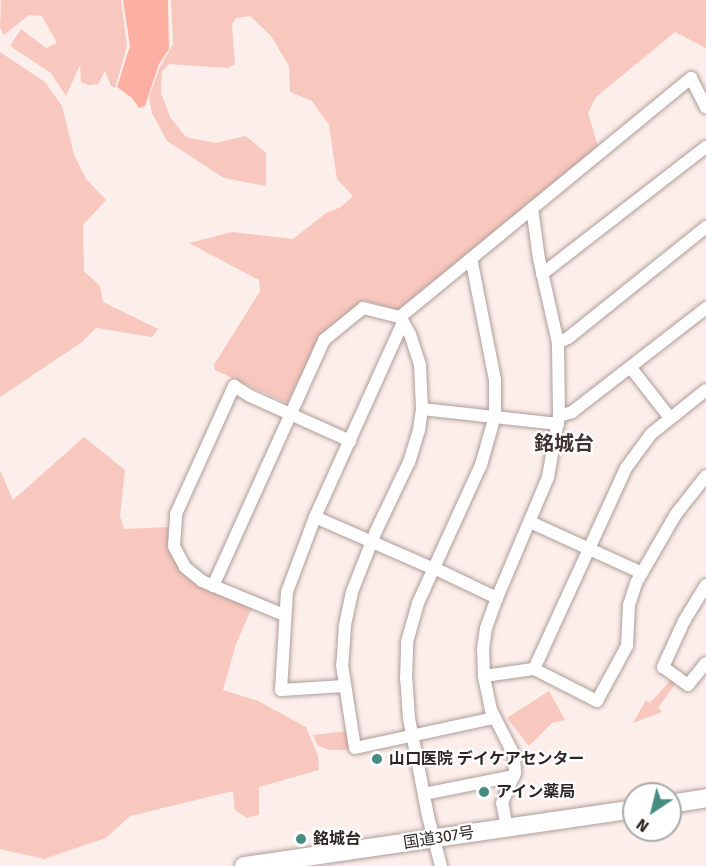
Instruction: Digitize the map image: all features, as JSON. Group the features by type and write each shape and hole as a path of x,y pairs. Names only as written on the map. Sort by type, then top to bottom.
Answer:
{"highway":[{"path":"682,802 706,798"},
{"name":"国道307号","path":"244,866 622,811"}],"street":[{"path":"344,686 281,690 287,592 315,516 402,319 471,258 691,78 706,107"},
{"path":"542,274 706,147"},
{"path":"507,828 502,803 514,776 514,755 494,718 484,676 482,661 486,628 548,477 558,420 558,343 542,274 532,208"},
{"path":"558,343 568,338 706,227"},
{"path":"441,866 412,736 407,699 407,642 418,603 481,465 495,416 495,380 471,258"},
{"path":"213,586 324,340 363,308 402,319"},
{"path":"423,409 558,420 631,368 706,309"},
{"path":"402,319 420,365 423,409 409,462 372,541 352,592 345,626 344,686 355,748 494,718"},
{"path":"631,368 670,418"},
{"path":"284,615 213,586 184,567 178,557 173,535 176,514 234,386 350,441"},
{"path":"534,669 626,468 643,443 706,390"},
{"path":"484,676 534,669 597,701 627,646 629,605 642,573 676,514 706,476"},
{"path":"315,516 497,598"},
{"path":"530,522 642,573"},
{"path":"705,667 687,685 663,667 684,621 706,585"},
{"path":"424,794 514,776"}],"shaded area":[{"path":"1,0 121,0 127,46 115,88 111,86 105,71 98,84 88,85 81,82 80,65 66,96 51,73 10,46 21,29 46,48 57,43 42,16 29,15 4,35 0,28"},
{"path":"123,0 168,0 169,49 159,64 145,106 139,108 132,98 117,87 130,46"},
{"path":"171,0 706,0 706,48 675,32 596,97 588,113 598,147 398,310 364,300 320,338 287,403 215,370 214,365 260,291 259,280 189,243 232,232 293,239 326,213 341,207 353,196 337,179 329,125 312,101 290,92 289,66 271,36 250,16 236,18 232,25 235,64 228,68 169,64 162,71 161,93 170,117 186,137 215,143 246,136 266,153 266,186 224,178 167,141 152,113 149,97 160,67 173,44"},
{"path":"0,52 45,82 62,106 74,155 86,179 106,200 83,225 84,271 100,286 103,302 158,329 152,337 96,328 82,342 0,397"},
{"path":"84,437 125,470 120,516 124,529 168,527 170,548 183,573 252,608 236,644 223,690 258,701 306,727 318,756 319,770 259,787 259,815 247,818 235,810 233,791 130,816 106,838 44,859 0,849 0,470 13,500"},
{"path":"674,676 678,680 658,708 662,712 633,723 646,700 650,703"},
{"path":"549,691 565,720 552,723 529,746 507,718"},
{"path":"346,731 349,750 329,750 317,745 313,735"}],"place":[{"name":"山口医院 デイケアセンター","path":"377,759"},
{"name":"アイン薬局","path":"484,792"},
{"name":"銘城台","path":"301,839"}],"district":[{"name":"銘城台","path":"564,443"}]}
